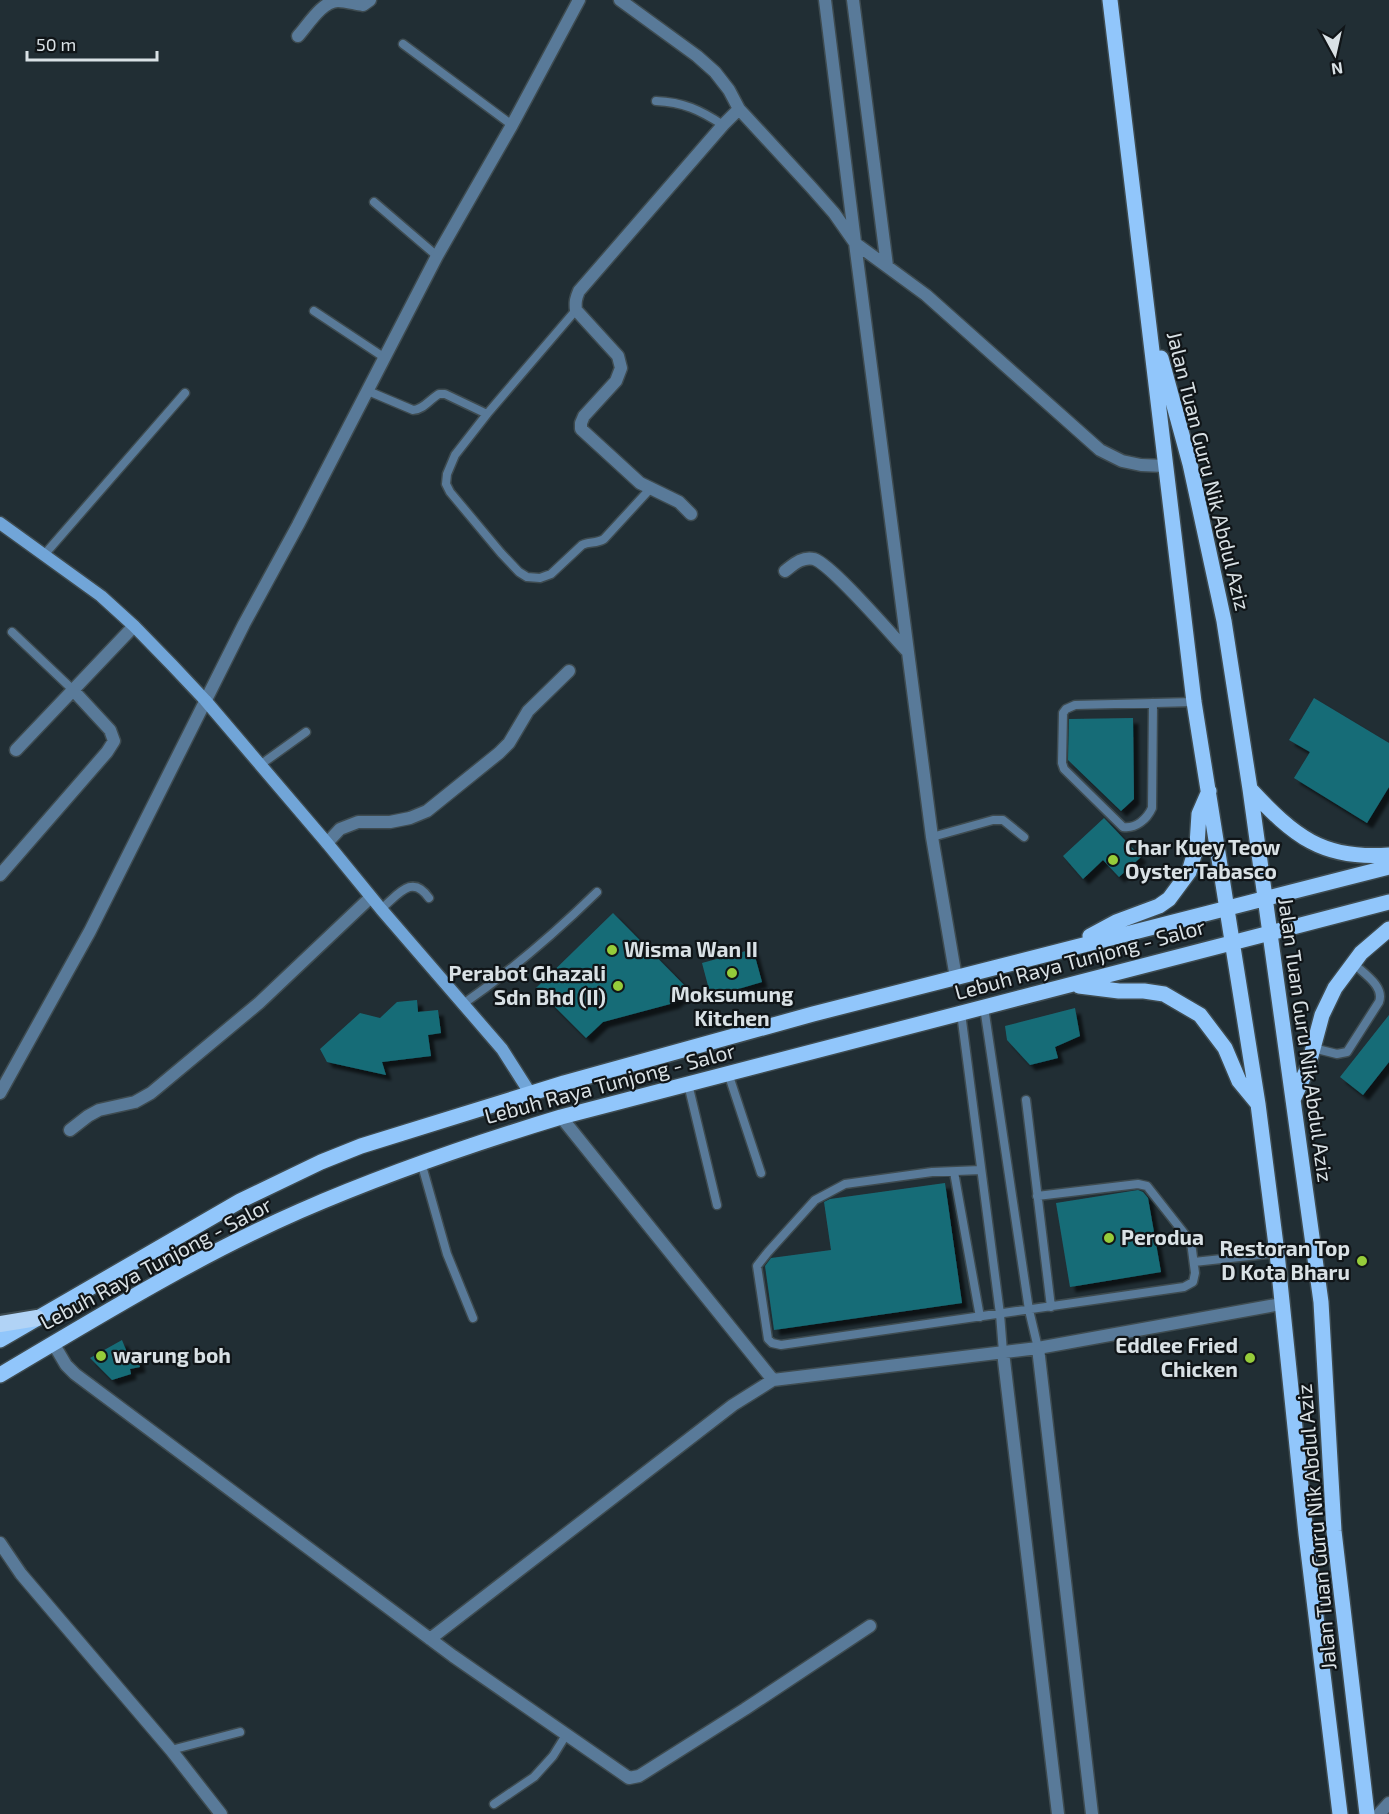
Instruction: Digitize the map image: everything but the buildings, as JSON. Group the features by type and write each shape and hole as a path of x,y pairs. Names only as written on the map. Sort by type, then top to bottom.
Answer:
{"highway":[{"path":"0,1324 37,1318"}],"main road":[{"path":"1111,6 1149,315"},
{"name":"Jalan Tuan Guru Nik Abdul Aziz","path":"1149,315 1194,702 1258,1104 1277,1253 1308,1546 1340,1814"},
{"name":"Jalan Tuan Guru Nik Abdul Aziz","path":"1149,315 1190,464 1217,588 1250,789 1321,1302 1334,1531 1367,1814"},
{"path":"0,523 101,596 134,626 205,700 502,1049 530,1093"},
{"path":"1250,789 1273,814 1295,832 1322,847 1341,854 1389,855"},
{"path":"1069,947 1116,922 1159,906 1169,899 1189,872 1197,845 1199,814 1209,791"},
{"name":"Lebuh Raya Tunjong - Salor","path":"0,1340 240,1201 321,1162 361,1146 530,1093 813,1014 1389,867"},
{"name":"Lebuh Raya Tunjong - Salor","path":"0,1375 211,1253 298,1212 387,1175 467,1146 561,1117 1389,902"},
{"path":"1293,1102 1308,1067 1322,1015 1335,987 1361,953 1389,929"},
{"path":"1071,984 1119,991 1164,994 1200,1015 1226,1048 1239,1081 1258,1104"}],"street":[{"path":"298,36 331,2 340,1 363,5 370,0"},
{"path":"0,1093 90,931 244,624 298,525 437,256 512,125 579,0"},
{"path":"620,0 697,56 715,72 729,90 739,109 834,213 859,247 926,294 1100,450 1122,461 1165,466"},
{"path":"825,0 859,247 907,651 932,837 956,978"},
{"path":"853,0 883,263"},
{"path":"1111,6 1122,0"},
{"path":"691,514 679,502 640,483 581,429 584,416 616,381 621,368 618,356 576,310 576,298 579,291 739,109"},
{"path":"785,572 799,560 812,558 822,564 907,651"},
{"path":"16,750 134,626"},
{"path":"327,843 340,829 358,822 390,822 428,811 499,753 509,743 528,711 569,671"},
{"path":"0,875 114,741 110,730 72,689"},
{"path":"70,1130 99,1110 135,1102 151,1093 259,1003 371,897"},
{"path":"561,1117 773,1380"},
{"path":"430,1640 733,1405 773,1380 1038,1348 1281,1304"},
{"path":"53,1343 66,1365 75,1374 430,1640 624,1776 634,1778 745,1709 870,1626"},
{"path":"1038,1348 1092,1814"},
{"path":"1003,1352 1058,1814"},
{"path":"0,1543 21,1574 171,1750 221,1814"},
{"path":"1379,1814 1389,1803"}],"lane":[{"path":"403,44 512,125"},
{"path":"656,101 674,102 704,112 723,125"},
{"path":"374,202 437,256"},
{"path":"576,310 455,455 447,474 446,484 450,492 519,572 526,577 540,578 550,574 585,543 598,543 604,539 650,489"},
{"path":"314,311 385,358"},
{"path":"368,391 413,410 417,410 439,394 445,394 487,414"},
{"path":"44,555 185,393"},
{"path":"12,632 72,689"},
{"path":"1152,703 1152,808 1149,814 1133,827 1123,827 1064,768 1062,763 1063,713 1075,705 1152,703 1194,702"},
{"path":"260,765 306,732"},
{"path":"932,837 993,820 1003,820 1024,837"},
{"path":"381,909 404,889 412,886 423,889 429,898"},
{"path":"463,1004 491,985 561,927 597,892"},
{"path":"1312,1048 1337,1054 1347,1052 1381,998 1380,990 1353,963"},
{"path":"984,1007 1029,1310 1038,1348"},
{"path":"961,1013 1003,1352"},
{"path":"728,1073 761,1173"},
{"path":"688,1084 717,1205"},
{"path":"1026,1100 1051,1307"},
{"path":"421,1162 447,1254 473,1318"},
{"path":"981,1170 932,1172 845,1184 815,1200 757,1266 767,1334 772,1342 781,1345 1051,1307 1184,1287 1193,1282 1194,1262 1190,1239 1147,1186 1138,1184 1037,1196"},
{"path":"954,1172 980,1317"},
{"path":"1194,1262 1277,1253"},
{"path":"171,1750 240,1732"},
{"path":"494,1804 534,1777 553,1756 566,1735"}],"place":[{"name":"Char Kuey Teow Oyster Tabasco","path":"1113,860"},
{"name":"Wisma Wan II","path":"612,950"},
{"name":"Moksumung Kitchen","path":"732,973"},
{"name":"Perabot Ghazali Sdn Bhd (II)","path":"618,986"},
{"name":"Perodua","path":"1109,1238"},
{"name":"Restoran Top D Kota Bharu","path":"1362,1261"},
{"name":"warung boh","path":"101,1356"},
{"name":"Eddlee Fried Chicken","path":"1250,1358"}]}
